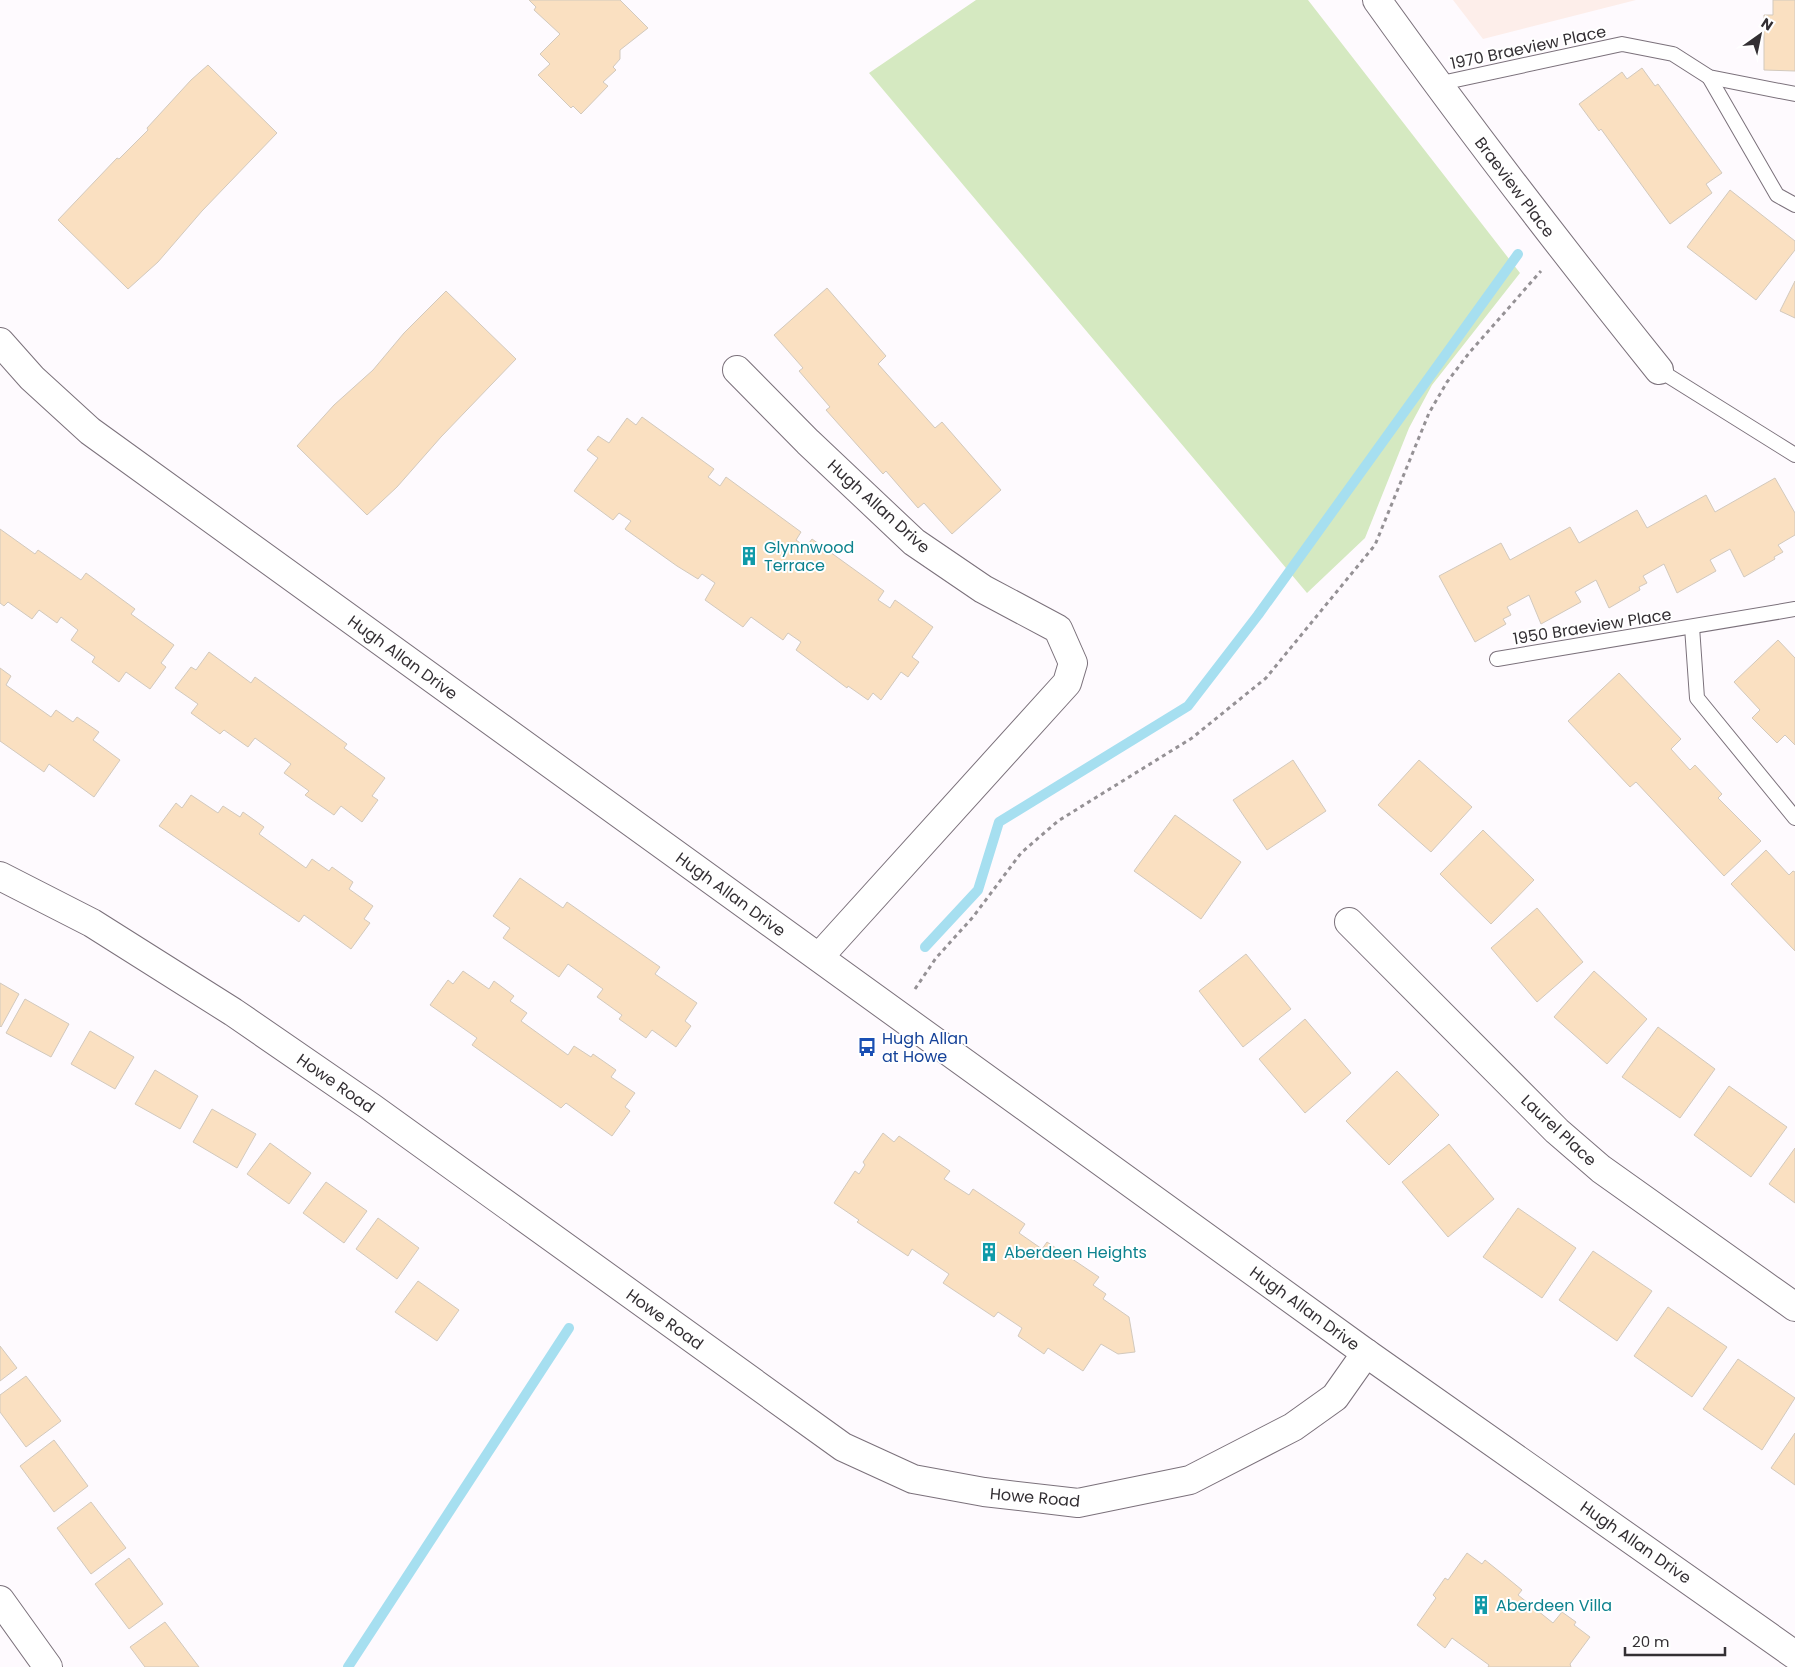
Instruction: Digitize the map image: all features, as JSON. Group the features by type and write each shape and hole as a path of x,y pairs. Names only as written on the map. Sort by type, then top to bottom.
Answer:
{"street":[{"name":"Braeview Place","path":"1376,0 1561,248 1659,370"},
{"name":"Hugh Allan Drive","path":"0,342 32,378 90,431 1366,1353 1795,1655"},
{"name":"Hugh Allan Drive","path":"737,370 808,442 914,542 983,589 1058,630 1073,663 1067,683 818,957"},
{"name":"Howe Road","path":"0,876 92,924 234,1012 371,1107 843,1447 914,1479 984,1492 1078,1503 1190,1480 1293,1427 1335,1397 1366,1353"},
{"name":"Laurel Place","path":"1349,922 1557,1132 1601,1169 1795,1307"},
{"path":"0,1600 48,1667"}],"lane":[{"name":"1970 Braeview Place","path":"1437,84 1622,44 1673,54 1709,77 1795,94"},
{"name":"1970 Braeview Place","path":"1709,77 1777,195 1795,205"},
{"path":"1659,370 1795,455"},
{"name":"1950 Braeview Place","path":"1497,659 1795,610"},
{"name":"1950 Braeview Place","path":"1692,627 1697,698 1795,818"}],"path":[{"path":"898,1014 936,958 973,917 1021,853 1058,821 1192,738 1266,678 1374,545 1429,413 1446,382 1561,248"}],"shaded area":[{"path":"1453,0 1636,0 1483,39"}],"green space":[{"path":"976,0 1308,0 1520,273 1432,385 1409,428 1365,538 1307,593 869,73"}],"building":[{"path":"529,0 620,0 648,28 620,50 620,59 613,67 616,70 603,82 608,86 581,114 573,106 571,108 538,75 550,64 540,54 560,34 534,10 536,7"},
{"path":"1773,0 1795,0 1795,71 1764,70 1764,15 1773,15"},
{"path":"208,65 277,133 202,211 158,262 128,289 58,220 117,158 119,159 148,130 147,128 191,80"},
{"path":"1642,68 1655,86 1658,84 1722,173 1706,184 1712,193 1670,224 1601,129 1599,131 1579,104 1622,72 1627,79"},
{"path":"1730,190 1795,241 1795,250 1756,300 1687,247"},
{"path":"1795,281 1795,318 1780,311"},
{"path":"827,288 886,356 878,364 935,428 942,422 1001,490 952,534 924,503 918,508 886,471 883,474 826,410 830,407 799,371 803,368 774,335"},
{"path":"446,291 516,359 441,437 397,487 367,515 297,446 334,405 373,370 404,333"},
{"name":"Glynnwood Terrace","path":"642,417 714,469 708,477 720,486 726,477 801,532 796,540 806,547 812,539 884,591 878,600 890,608 895,600 933,627 912,657 919,662 908,677 901,672 881,700 873,693 868,700 848,686 847,688 796,650 801,642 788,633 783,640 751,617 743,627 705,600 715,583 702,574 698,579 677,566 625,529 631,521 619,513 613,520 574,491 598,458 587,450 598,436 609,443 627,418 636,425"},
{"path":"1775,478 1795,513 1795,535 1778,545 1783,552 1774,557 1775,559 1744,577 1730,549 1710,560 1716,571 1677,593 1664,564 1643,576 1647,583 1639,587 1640,590 1609,608 1596,580 1575,592 1581,602 1541,624 1529,595 1507,607 1511,615 1503,619 1506,624 1475,642 1439,576 1501,543 1510,560 1570,527 1579,543 1637,510 1647,528 1706,495 1715,512"},
{"path":"0,529 35,554 38,550 81,580 86,573 135,609 131,614 174,645 161,663 166,667 150,689 126,672 119,682 92,662 95,657 71,640 78,630 61,617 57,623 39,610 32,619 8,602 4,606 0,603"},
{"path":"1778,640 1795,658 1795,745 1785,735 1777,743 1752,718 1760,710 1734,682"},
{"path":"209,652 251,683 255,677 347,744 344,748 385,778 372,796 378,800 362,822 341,806 334,815 305,795 309,791 284,773 291,764 255,738 248,747 224,730 220,734 191,713 198,704 175,688 191,667 196,670"},
{"path":"0,668 11,676 6,685 51,717 56,710 73,722 77,717 99,732 93,740 120,760 94,797 49,764 44,772 0,741"},
{"path":"1619,673 1681,739 1671,749 1690,770 1695,765 1722,794 1718,798 1761,841 1724,876 1636,782 1630,787 1568,721"},
{"path":"1293,760 1326,811 1267,850 1233,800"},
{"path":"1419,760 1472,807 1431,852 1378,805"},
{"path":"191,795 218,813 223,806 240,817 243,812 264,827 259,834 306,868 312,859 329,871 332,867 353,882 349,889 373,906 364,919 370,923 351,949 304,915 299,922 159,826 176,803 182,808"},
{"path":"1175,815 1241,862 1201,919 1134,871"},
{"path":"1483,830 1534,880 1491,924 1440,874"},
{"path":"1766,850 1789,875 1793,871 1795,872 1795,951 1731,884"},
{"path":"520,878 563,908 567,902 660,967 655,974 697,1003 685,1021 691,1026 676,1047 652,1030 646,1038 619,1019 622,1015 597,997 603,989 568,964 559,977 503,938 510,928 493,916"},
{"path":"1537,908 1583,962 1537,1002 1491,948"},
{"path":"1246,954 1291,1009 1243,1047 1199,991"},
{"path":"463,971 489,989 494,981 514,996 510,1001 527,1013 521,1021 568,1055 574,1046 591,1057 593,1054 616,1070 611,1077 635,1093 625,1107 630,1111 612,1136 566,1103 561,1108 472,1045 477,1038 430,1005 448,980 453,984"},
{"path":"1594,971 1647,1019 1607,1064 1554,1017"},
{"path":"0,983 19,994 1,1027 0,1026"},
{"path":"25,999 69,1024 51,1057 6,1033"},
{"path":"1305,1019 1351,1073 1305,1113 1259,1059"},
{"path":"1658,1027 1715,1069 1680,1118 1622,1077"},
{"path":"90,1031 134,1057 115,1089 71,1064"},
{"path":"155,1070 198,1096 180,1129 135,1104"},
{"path":"1397,1071 1439,1115 1389,1165 1346,1121"},
{"path":"1729,1086 1787,1127 1751,1177 1694,1135"},
{"path":"212,1109 256,1134 237,1168 193,1142"},
{"name":"Aberdeen Heights","path":"883,1133 894,1142 899,1136 950,1171 944,1179 969,1195 973,1189 1025,1224 1019,1233 1042,1249 1047,1242 1099,1277 1093,1285 1106,1294 1103,1299 1129,1317 1135,1352 1118,1354 1101,1344 1083,1371 1048,1348 1044,1354 1018,1336 1022,1328 998,1312 994,1317 943,1283 949,1274 912,1249 908,1256 857,1222 859,1220 834,1203 855,1171 859,1174 865,1165 863,1162"},
{"path":"270,1143 311,1173 289,1204 247,1174"},
{"path":"1449,1144 1494,1199 1448,1237 1402,1182"},
{"path":"1795,1148 1795,1203 1769,1184"},
{"path":"326,1182 367,1211 344,1243 303,1213"},
{"path":"1518,1208 1576,1248 1542,1298 1483,1257"},
{"path":"378,1218 419,1248 397,1279 356,1249"},
{"path":"1593,1251 1652,1291 1617,1341 1559,1300"},
{"path":"418,1281 459,1310 437,1341 395,1312"},
{"path":"1668,1307 1727,1347 1692,1397 1634,1356"},
{"path":"0,1346 17,1368 0,1381"},
{"path":"1738,1359 1795,1398 1762,1450 1703,1409"},
{"path":"26,1376 61,1421 26,1447 0,1412 0,1395"},
{"path":"1795,1433 1795,1485 1771,1468"},
{"path":"54,1440 88,1486 54,1512 20,1466"},
{"path":"91,1502 126,1548 91,1574 57,1528"},
{"name":"Aberdeen Villa","path":"1467,1553 1482,1564 1485,1560 1500,1572 1522,1590 1518,1595 1553,1623 1562,1612 1576,1622 1574,1625 1590,1637 1570,1664 1571,1667 1488,1667 1489,1665 1452,1638 1445,1648 1417,1625 1436,1598 1433,1595 1445,1578 1448,1580"},
{"path":"129,1558 163,1604 129,1629 95,1584"},
{"path":"165,1622 199,1667 145,1667 130,1647"}],"waterway":[{"path":"925,947 978,890 999,822 1188,706 1258,615 1518,254"},
{"path":"348,1667 569,1328"}],"place":[{"name":"Glynnwood Terrace","path":"749,556"},
{"name":"Hugh Allan at Howe","path":"867,1047"},
{"name":"Aberdeen Heights","path":"989,1252"},
{"name":"Aberdeen Villa","path":"1481,1605"}]}
